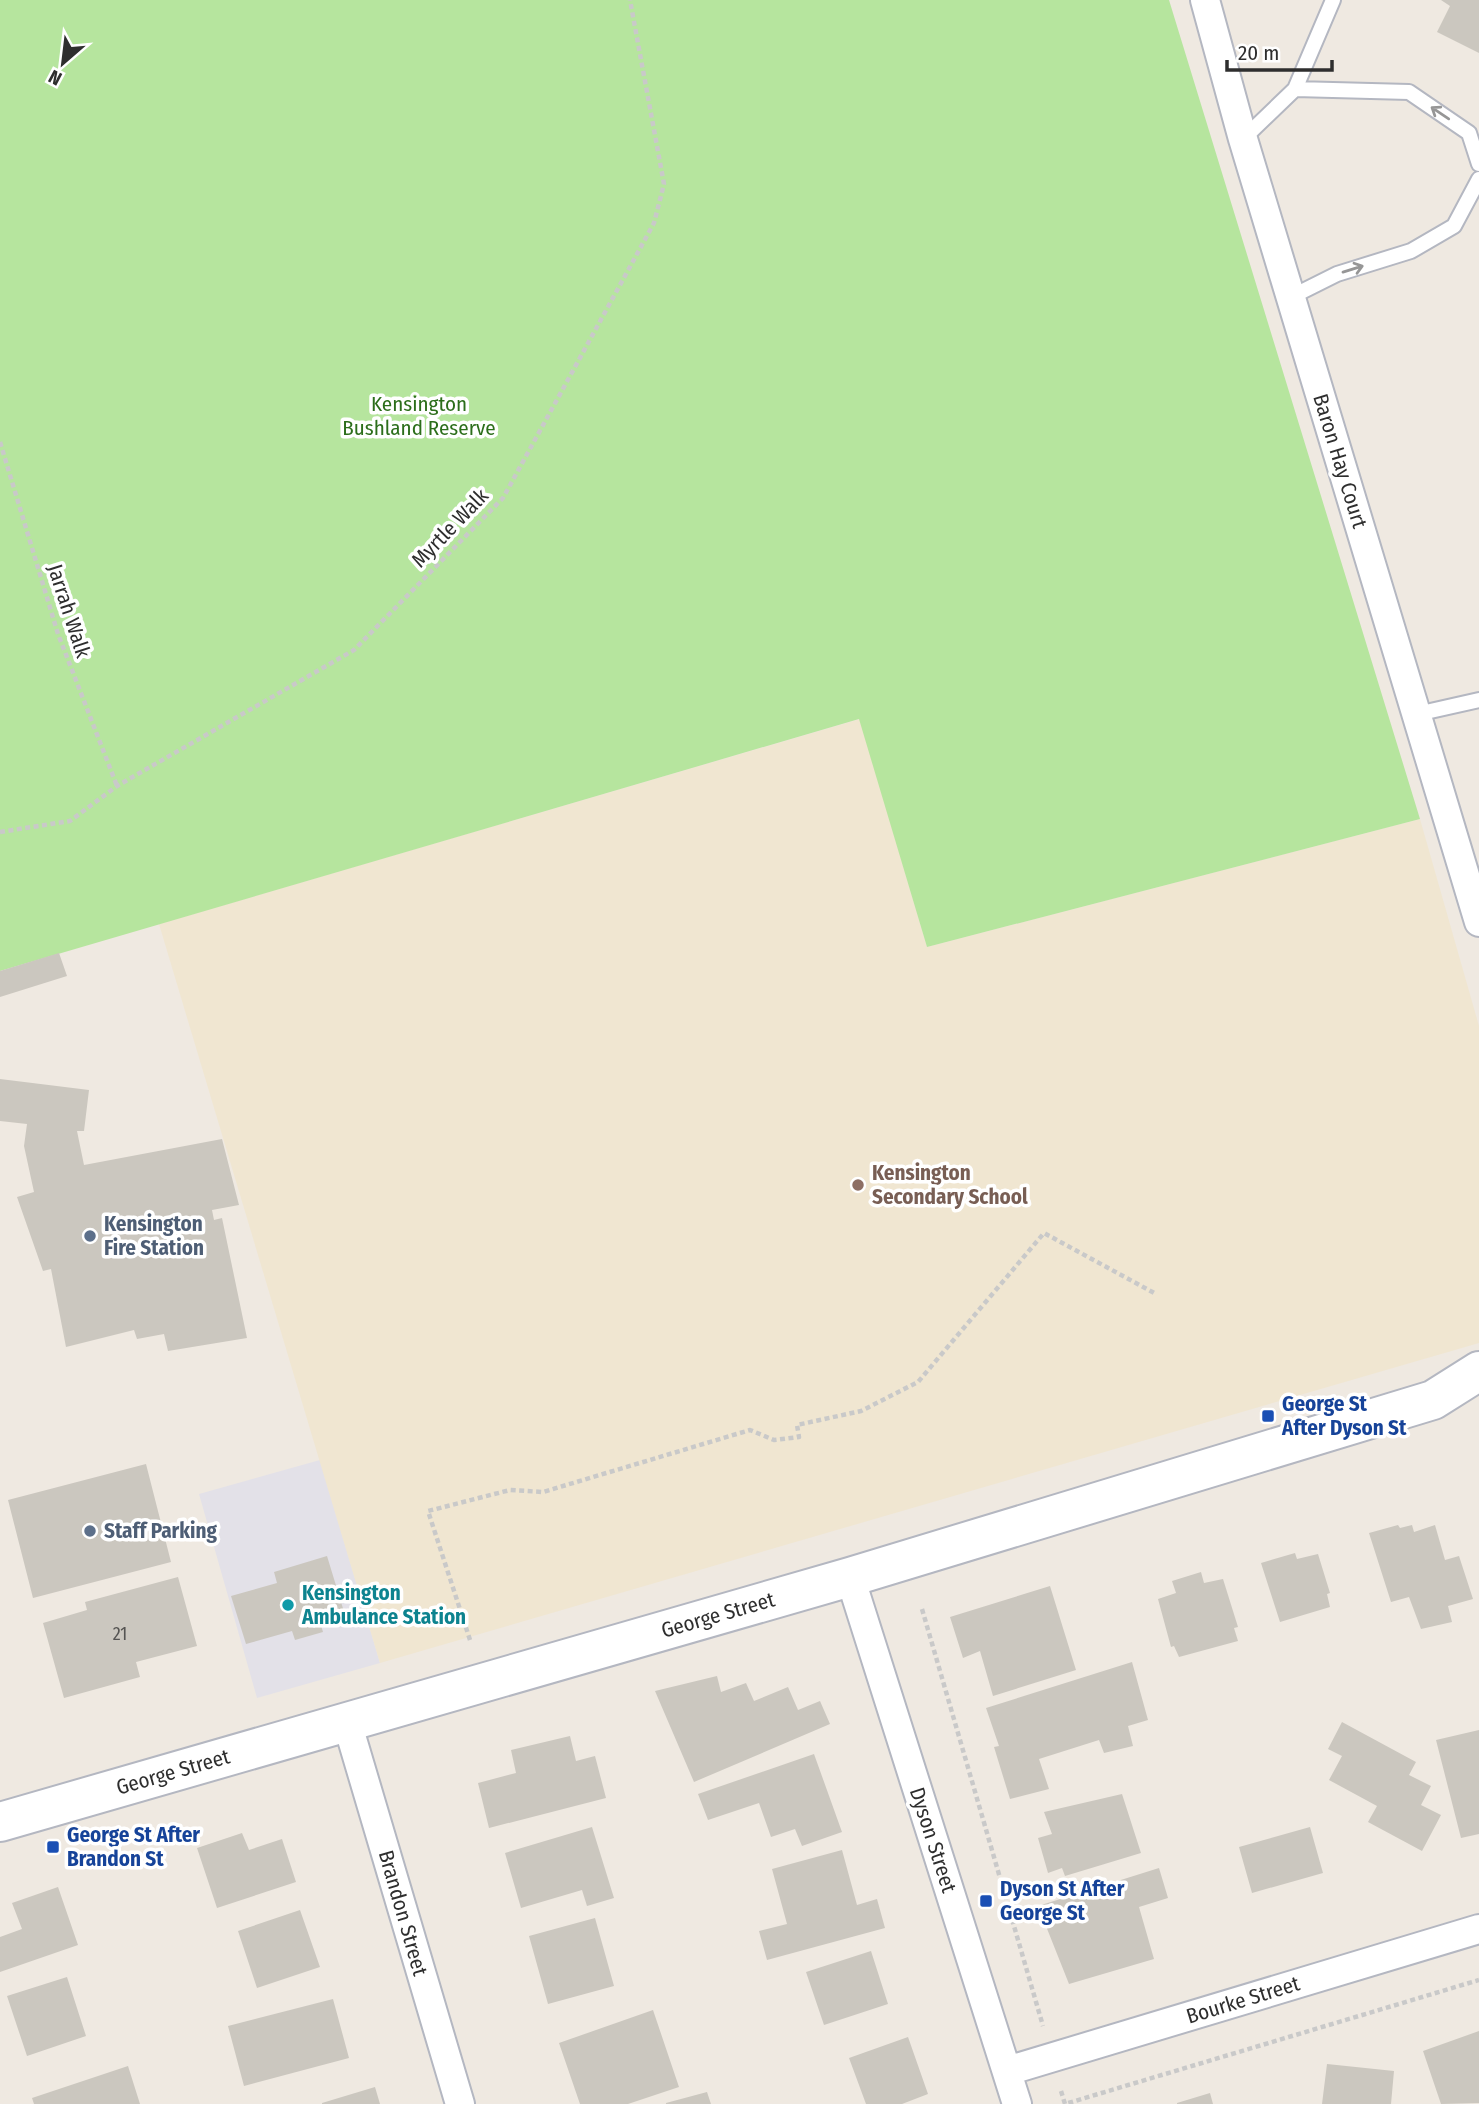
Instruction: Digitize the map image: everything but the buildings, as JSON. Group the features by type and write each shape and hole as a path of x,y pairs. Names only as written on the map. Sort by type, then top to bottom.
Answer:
{"main road":[{"name":"George Street","path":"0,1822 850,1577 1433,1400 1479,1371"},
{"name":"George Street","path":"1433,1400 1479,1403"}],"street":[{"name":"Baron Hay Court","path":"1205,0 1243,139 1479,922"},
{"name":"Dyson Street","path":"850,1577 1017,2104"},
{"name":"Brandon Street","path":"347,1722 460,2104"},
{"name":"Bourke Street","path":"1007,2071 1479,1929"}],"lane":[{"path":"1243,139 1295,89 1333,0"},
{"path":"1295,89 1409,92 1469,133 1479,164"},
{"path":"1291,297 1337,274 1411,251 1454,226 1479,178"},
{"path":"1417,714 1479,700"}],"path":[{"name":"Myrtle Walk","path":"0,832 70,821 117,786 354,650 503,498 654,223 664,184 630,0"},
{"name":"Jarrah Walk","path":"0,442 58,634 117,786"},
{"path":"470,1640 428,1511 510,1490 542,1492 750,1430 774,1440 799,1437 797,1425 861,1411 918,1382 1044,1233 1156,1294"},
{"path":"922,1609 1043,2026"},
{"path":"1061,2091 1065,2104 1479,1980"}],"shaded area":[{"name":"Kensington Secondary School","path":"860,719 927,947 1420,819 1479,1026 1479,1343 380,1663 159,924"},
{"path":"320,1460 380,1663 257,1698 199,1494"}],"green space":[{"name":"Kensington Bushland Reserve","path":"0,0 1169,0 1420,819 927,947 859,719 0,971"}],"place":[{"name":"Kensington Secondary School","path":"858,1185"},
{"name":"Kensington Fire Station","path":"90,1236"},
{"name":"George St After Dyson St","path":"1268,1416"},
{"name":"Staff Parking","path":"90,1531"},
{"name":"Kensington Ambulance Station","path":"288,1605"},
{"name":"George St After Brandon St","path":"53,1847"},
{"name":"Dyson St After George St","path":"986,1901"}]}
